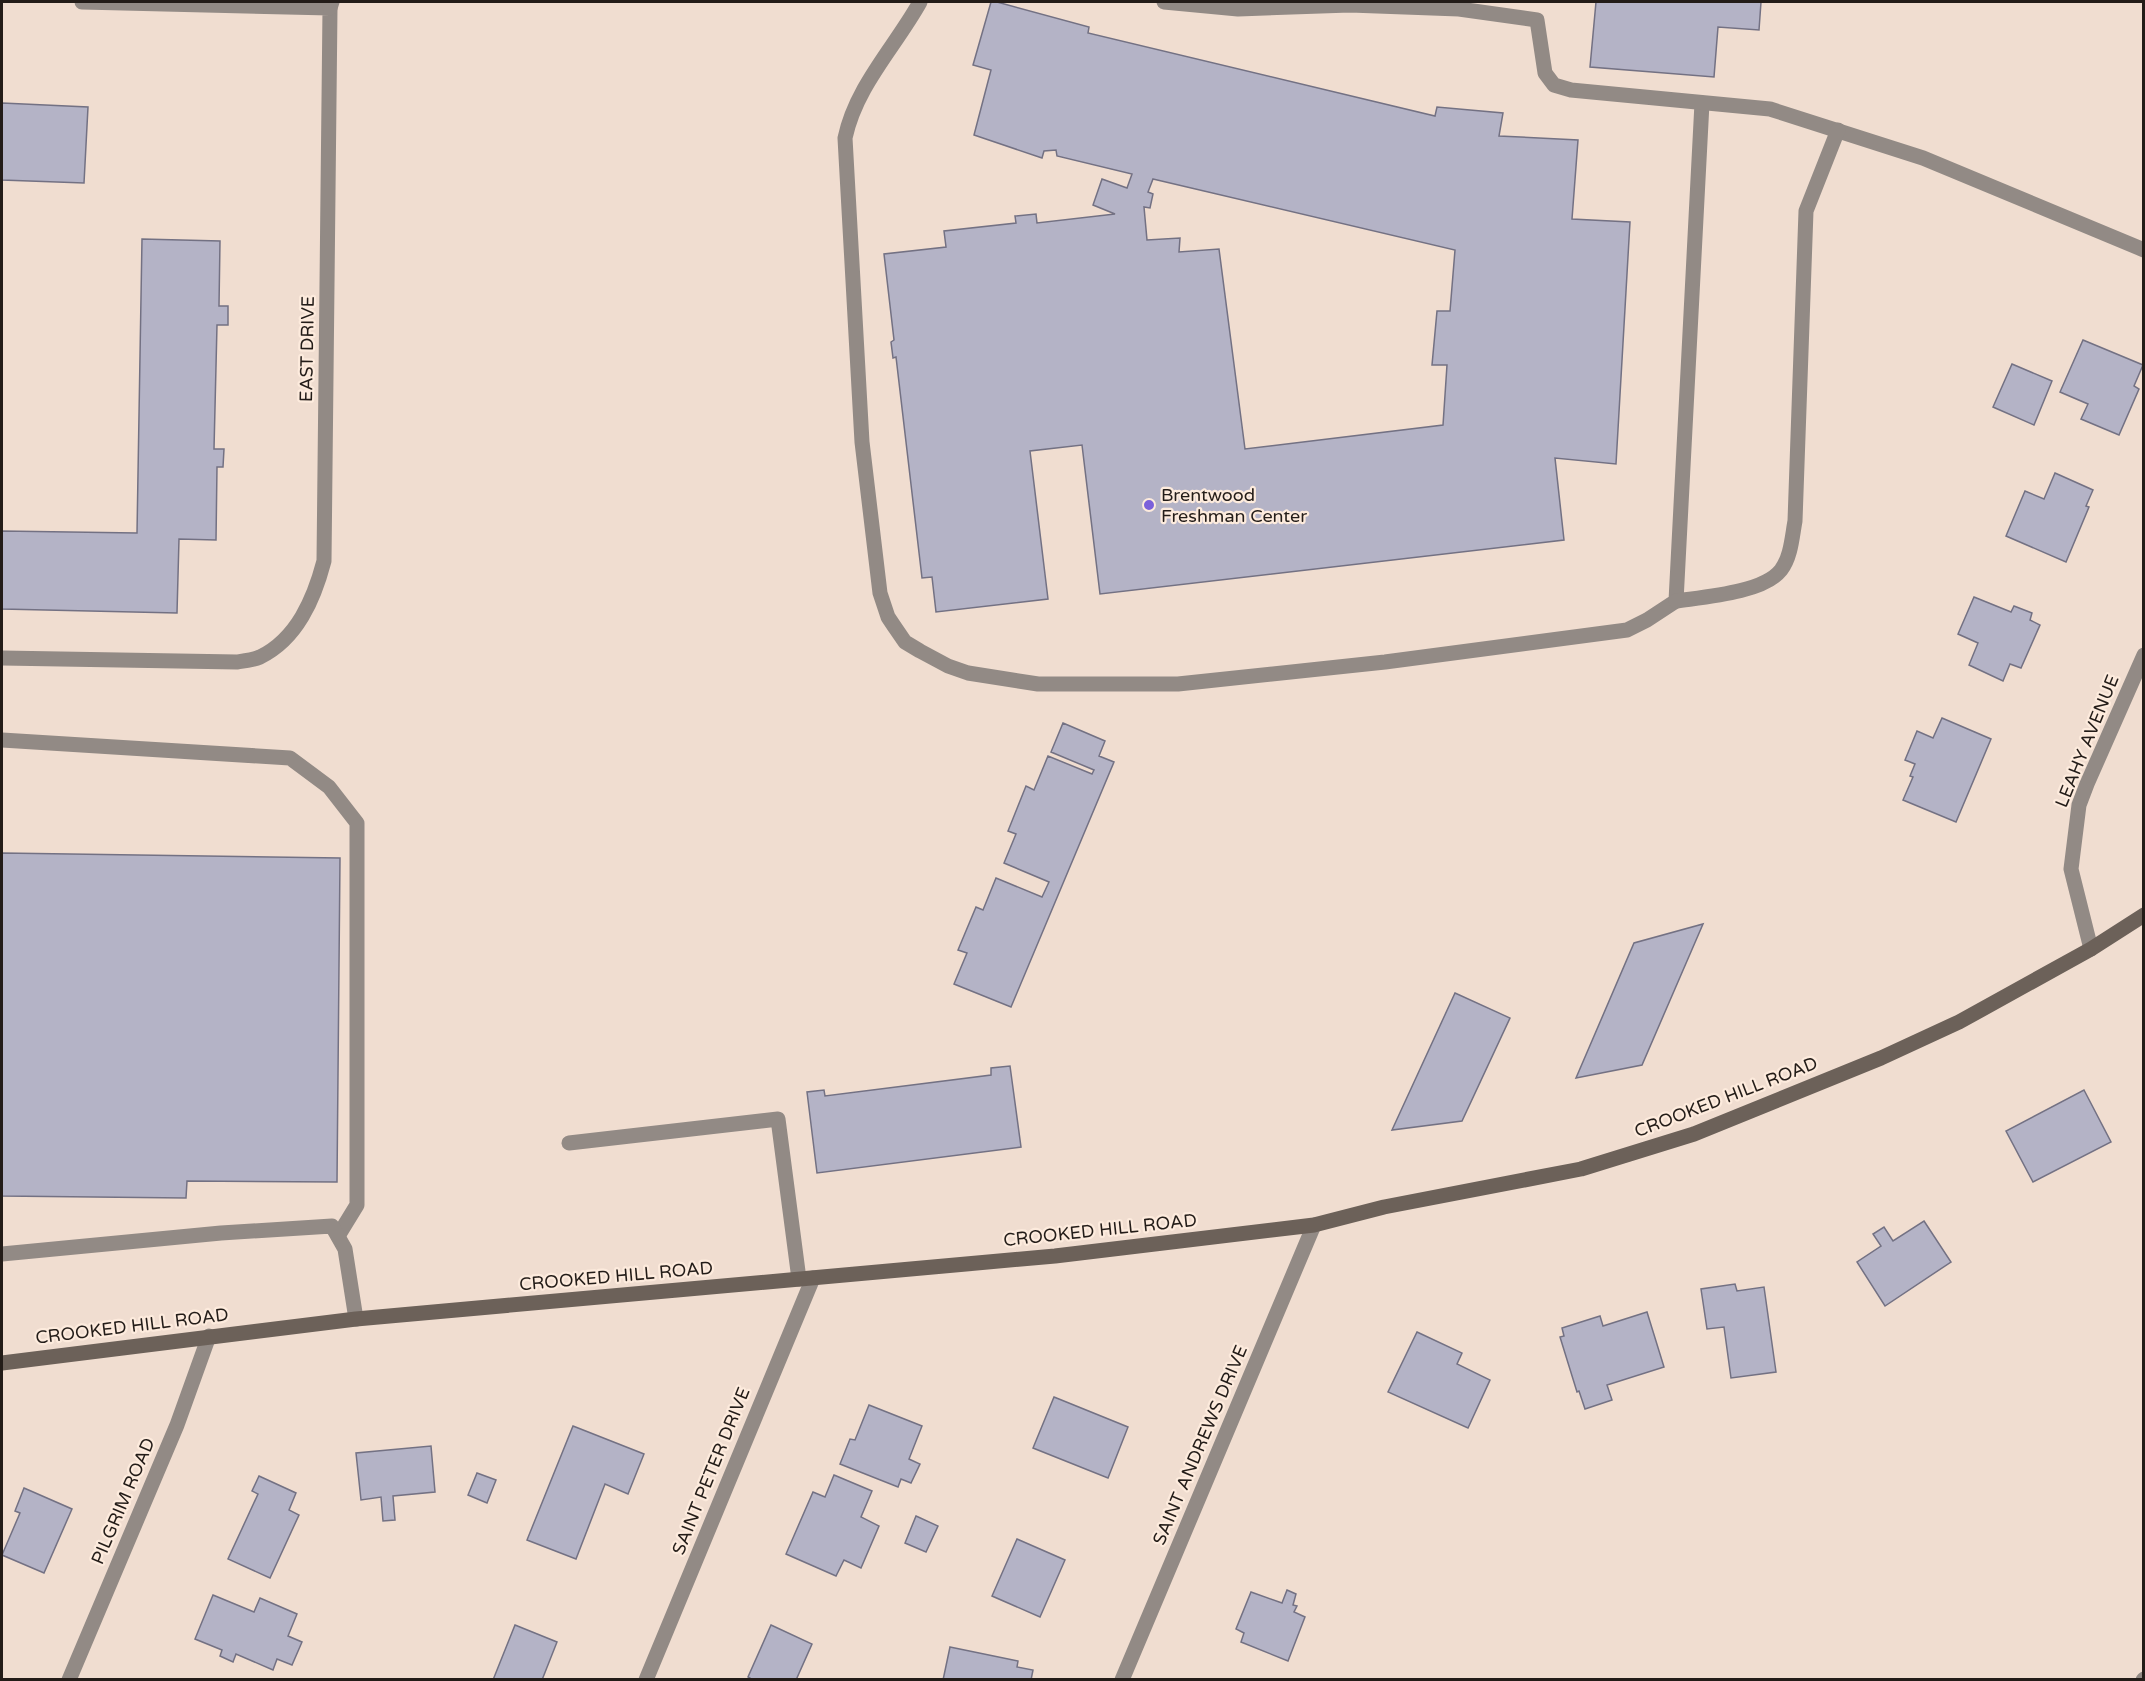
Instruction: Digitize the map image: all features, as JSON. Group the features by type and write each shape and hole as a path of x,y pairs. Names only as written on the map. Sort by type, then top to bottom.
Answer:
{"main road":[{"name":"CROOKED HILL ROAD","path":"2,1363 357,1319 1055,1256 1314,1225 1384,1207 1581,1169 1694,1134 1871,1062 1959,1022 2091,949 2144,915"}],"street":[{"name":"EAST DRIVE","path":"2,658 237,662 258,658 287,637 307,608 316,591 324,561 331,5 82,2"},
{"path":"920,2 864,88 849,118 845,138 866,469 880,593 888,617 905,642 931,658 968,673 1038,684 1178,684 1385,662 1627,630 1647,621 1676,601 1744,590 1781,570 1791,548 1795,521 1806,211 1838,130"},
{"path":"1164,2 1238,9 1350,5 1459,9 1537,20 1545,74 1554,85 1571,90 1770,110 1923,158 2144,250"},
{"path":"1676,601 1702,103"},
{"name":"LEAHY AVENUE","path":"2091,949 2071,869 2078,813 2087,784 2144,655"},
{"path":"2,740 291,758 329,787 357,823 357,1205 338,1236"},
{"path":"569,1143 778,1119 806,1279"},
{"name":"SAINT ANDREWS DRIVE","path":"1122,1680 1314,1225"},
{"path":"2,1254 221,1233 332,1226 345,1249 357,1319"},
{"name":"SAINT PETER DRIVE","path":"646,1680 806,1279"},
{"name":"PILGRIM ROAD","path":"69,1680 177,1425 209,1336"}],"building":[{"path":"991,2 997,2 1089,27 1088,33 1435,116 1437,107 1503,113 1499,136 1578,140 1572,219 1630,222 1616,464 1555,458 1564,540 1100,594 1082,445 1030,451 1048,599 936,612 932,577 922,578 896,357 893,358 891,342 894,340 884,254 946,247 944,231 1016,223 1015,216 1036,214 1037,223 1115,214 1093,205 1102,179 1127,188 1132,174 1057,156 1056,150 1044,151 1042,158 974,135 991,70 973,65","holes":["1153,179 1455,250 1450,311 1437,311 1432,365 1447,365 1443,425 1245,449 1219,249 1179,252 1180,238 1147,240 1144,207 1150,208 1153,194 1148,192"]},
{"path":"1596,2 1761,2 1759,30 1718,27 1714,77 1590,67"},
{"path":"2,103 88,107 84,183 2,180"},
{"path":"142,239 220,241 219,306 228,306 228,325 217,325 214,449 224,449 223,467 217,467 216,540 179,539 177,613 2,609 2,531 137,533"},
{"path":"2083,340 2143,365 2134,386 2139,389 2119,435 2081,419 2088,404 2060,392"},
{"path":"2012,364 2052,381 2034,425 1993,407"},
{"path":"2055,473 2093,490 2086,506 2089,507 2066,562 2006,536 2025,491 2044,499"},
{"path":"1974,597 2011,612 2014,606 2032,613 2030,620 2040,625 2021,668 2010,664 2003,681 1969,665 1978,643 1958,634"},
{"path":"1942,718 1991,739 1956,822 1903,800 1913,777 1910,776 1915,764 1905,760 1917,731 1933,738"},
{"path":"1063,723 1105,741 1099,756 1114,762 1011,1007 954,984 967,953 958,950 976,907 983,910 996,878 1042,897 1049,882 1004,863 1016,834 1008,831 1026,786 1034,790 1048,756 1092,774 1094,770 1051,752"},
{"path":"2,853 340,858 337,1182 187,1181 186,1198 2,1196"},
{"path":"1703,924 1642,1065 1576,1078 1634,943"},
{"path":"1455,993 1510,1018 1462,1121 1392,1130"},
{"path":"1010,1066 1021,1147 817,1173 807,1092 824,1090 825,1096 991,1075 991,1068"},
{"path":"2084,1090 2111,1142 2033,1182 2006,1131"},
{"path":"1924,1221 1951,1262 1885,1306 1857,1262 1881,1246 1873,1234 1884,1227 1893,1241"},
{"path":"1735,1284 1737,1291 1764,1287 1776,1372 1731,1378 1724,1327 1707,1329 1701,1289"},
{"path":"1647,1312 1664,1367 1607,1385 1612,1400 1585,1409 1579,1391 1577,1392 1560,1337 1564,1336 1562,1328 1600,1316 1603,1326"},
{"path":"1417,1332 1462,1353 1457,1364 1490,1380 1468,1428 1388,1392"},
{"path":"1054,1397 1128,1427 1108,1478 1033,1448"},
{"path":"869,1405 922,1426 909,1459 920,1464 911,1483 901,1479 898,1487 840,1464 850,1439 855,1440"},
{"path":"573,1426 644,1454 628,1494 605,1484 576,1559 527,1540"},
{"path":"431,1446 435,1492 393,1496 395,1520 383,1521 381,1497 361,1500 356,1453"},
{"path":"477,1473 496,1480 487,1503 468,1495"},
{"path":"834,1475 872,1491 861,1517 879,1526 861,1568 844,1560 836,1576 786,1554 813,1492 825,1497"},
{"path":"259,1476 296,1493 289,1510 299,1515 270,1578 228,1559 258,1494 252,1491"},
{"path":"24,1488 72,1509 44,1573 2,1555 20,1513 15,1511"},
{"path":"916,1516 938,1526 926,1552 905,1543"},
{"path":"1017,1539 1065,1560 1040,1617 992,1596"},
{"path":"1287,1590 1296,1594 1293,1605 1297,1606 1294,1612 1305,1617 1288,1661 1241,1642 1244,1633 1236,1629 1251,1592 1282,1603"},
{"path":"213,1595 254,1612 260,1598 297,1614 288,1636 302,1642 292,1665 277,1659 273,1670 236,1654 233,1662 220,1656 222,1650 195,1639"},
{"path":"515,1625 557,1642 542,1680 493,1680"},
{"path":"771,1625 812,1644 796,1680 753,1680 748,1677"},
{"path":"950,1647 1018,1661 1017,1667 1033,1670 1031,1680 943,1680"}],"place":[{"name":"Brentwood Freshman Center","path":"1149,505"}]}
